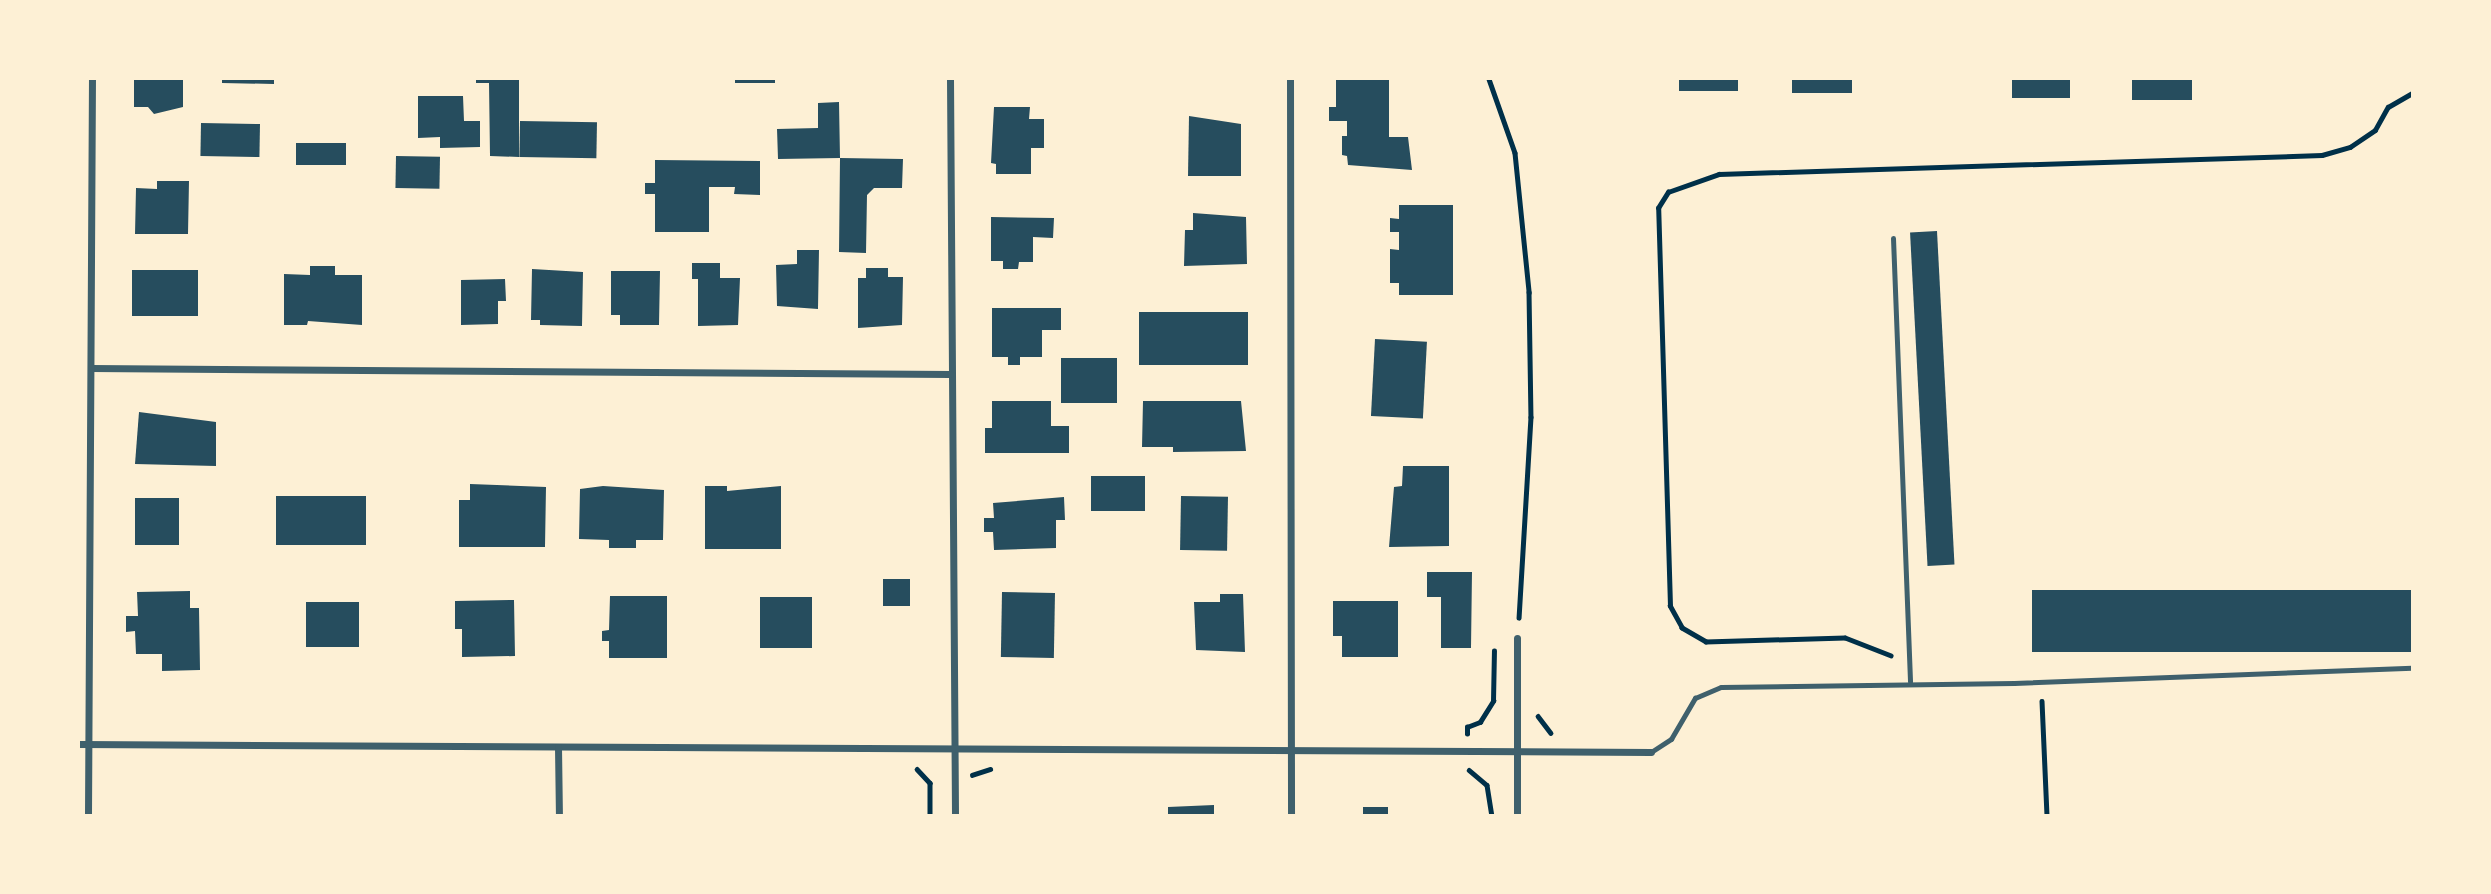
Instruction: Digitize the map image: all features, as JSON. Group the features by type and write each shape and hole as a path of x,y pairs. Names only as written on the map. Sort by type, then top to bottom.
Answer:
{"street":[{"path":"88,815 92,79"},
{"path":"950,79 955,815"},
{"path":"1290,79 1291,815"},
{"path":"91,368 950,374"},
{"path":"1517,638 1517,815"},
{"path":"79,744 955,750 1291,748 1651,752"},
{"path":"558,747 559,815"}],"lane":[{"path":"1893,238 1910,682"},
{"path":"1651,752 1671,739 1695,698 1721,687 1910,682 2014,683 2412,668"}],"path":[{"path":"1467,727 1480,722 1493,701 1494,649 1517,638 1531,417 1529,292 1515,153 1489,79"},
{"path":"1467,766 1487,785 1492,815"}],"building":[{"path":"134,79 183,79 183,107 154,114 148,107 134,107"},
{"path":"222,79 274,79 274,84 222,83"},
{"path":"476,79 519,79 519,157 490,156 489,83 476,83"},
{"path":"735,79 775,79 775,83 735,83"},
{"path":"1336,79 1389,79 1389,137 1408,137 1412,170 1348,165 1347,156 1342,155 1342,136 1347,136 1347,121 1329,121 1329,107 1336,107"},
{"path":"1679,79 1738,79 1738,91 1679,91"},
{"path":"1792,79 1852,79 1852,93 1792,93"},
{"path":"2012,79 2070,79 2070,98 2012,98"},
{"path":"2132,79 2192,79 2192,100 2132,100"},
{"path":"418,96 463,96 464,121 480,121 480,147 440,148 440,137 418,138"},
{"path":"839,102 840,158 778,159 777,129 818,128 818,103"},
{"path":"994,107 1030,107 1029,119 1044,119 1044,148 1031,148 1031,174 996,174 996,164 991,163"},
{"path":"1189,116 1241,124 1241,176 1188,176"},
{"path":"520,121 597,122 596,158 519,157"},
{"path":"201,123 260,124 259,157 200,156"},
{"path":"296,143 346,143 346,165 296,165"},
{"path":"396,156 440,157 439,189 395,188"},
{"path":"840,158 903,159 902,188 874,188 867,195 866,253 839,252"},
{"path":"655,160 760,161 760,195 734,194 735,187 709,187 709,232 655,232 655,194 645,194 645,183 655,183"},
{"path":"157,181 189,181 188,234 135,234 136,188 157,189"},
{"path":"1399,205 1453,205 1453,295 1399,295 1399,283 1390,283 1390,249 1399,250 1399,232 1390,232 1390,218 1399,219"},
{"path":"1193,213 1246,217 1247,264 1184,266 1185,230 1193,230"},
{"path":"991,217 1054,218 1053,238 1033,237 1033,262 1019,262 1018,269 1003,269 1003,261 991,261"},
{"path":"1937,231 1954,565 1928,566 1910,232"},
{"path":"797,250 819,250 818,309 777,306 776,265 797,264"},
{"path":"692,263 720,263 720,278 740,278 738,325 698,326 698,279 692,279"},
{"path":"310,266 335,266 335,275 362,275 362,325 308,321 307,325 284,325 284,274 310,275"},
{"path":"866,268 888,268 888,277 903,277 902,325 858,328 858,278 866,278"},
{"path":"532,269 583,272 582,326 540,325 540,320 531,320"},
{"path":"132,270 198,270 198,316 132,316"},
{"path":"611,271 660,271 659,325 620,325 620,315 611,315"},
{"path":"505,279 506,301 498,301 498,324 461,325 461,280"},
{"path":"992,308 1061,308 1061,330 1042,330 1042,357 1020,357 1020,365 1008,365 1008,357 992,357"},
{"path":"1139,312 1248,312 1248,365 1139,365"},
{"path":"1375,339 1427,342 1423,419 1371,416"},
{"path":"1061,358 1117,358 1117,403 1061,403"},
{"path":"992,401 1051,401 1051,426 1069,426 1069,453 985,453 985,428 992,428"},
{"path":"1143,401 1241,401 1246,451 1173,452 1173,447 1142,447"},
{"path":"139,412 216,422 216,466 135,464"},
{"path":"1403,466 1449,466 1449,546 1389,547 1394,487 1402,486"},
{"path":"1091,476 1145,476 1145,511 1091,511"},
{"path":"470,484 546,487 545,547 459,547 459,500 470,500"},
{"path":"603,486 664,490 663,540 636,540 636,548 609,548 609,540 579,539 580,489"},
{"path":"705,486 727,486 727,491 781,486 781,549 705,549"},
{"path":"276,496 366,496 366,545 276,545"},
{"path":"1181,496 1228,497 1227,551 1180,550"},
{"path":"1064,497 1065,520 1056,520 1056,548 994,550 993,532 984,532 984,518 994,518 993,503"},
{"path":"135,498 179,498 179,545 135,545"},
{"path":"1427,572 1472,572 1471,648 1441,648 1441,597 1427,597"},
{"path":"883,579 910,579 910,606 883,606"},
{"path":"2032,590 2412,590 2412,652 2032,652"},
{"path":"190,591 190,608 199,608 200,670 162,671 162,654 136,654 135,631 126,632 126,616 138,616 137,592"},
{"path":"1002,592 1055,593 1054,658 1001,657"},
{"path":"1220,594 1243,594 1245,652 1196,650 1194,602 1220,602"},
{"path":"610,596 667,596 667,658 609,658 609,641 602,641 602,631 609,630"},
{"path":"760,597 812,597 812,648 760,648"},
{"path":"514,600 515,656 462,657 462,629 455,629 455,601"},
{"path":"1333,601 1398,601 1398,657 1342,657 1342,636 1333,636"},
{"path":"306,602 359,602 359,647 306,647"},
{"path":"1214,805 1214,815 1168,815 1168,807"},
{"path":"1363,807 1388,807 1388,815 1363,815"}]}
